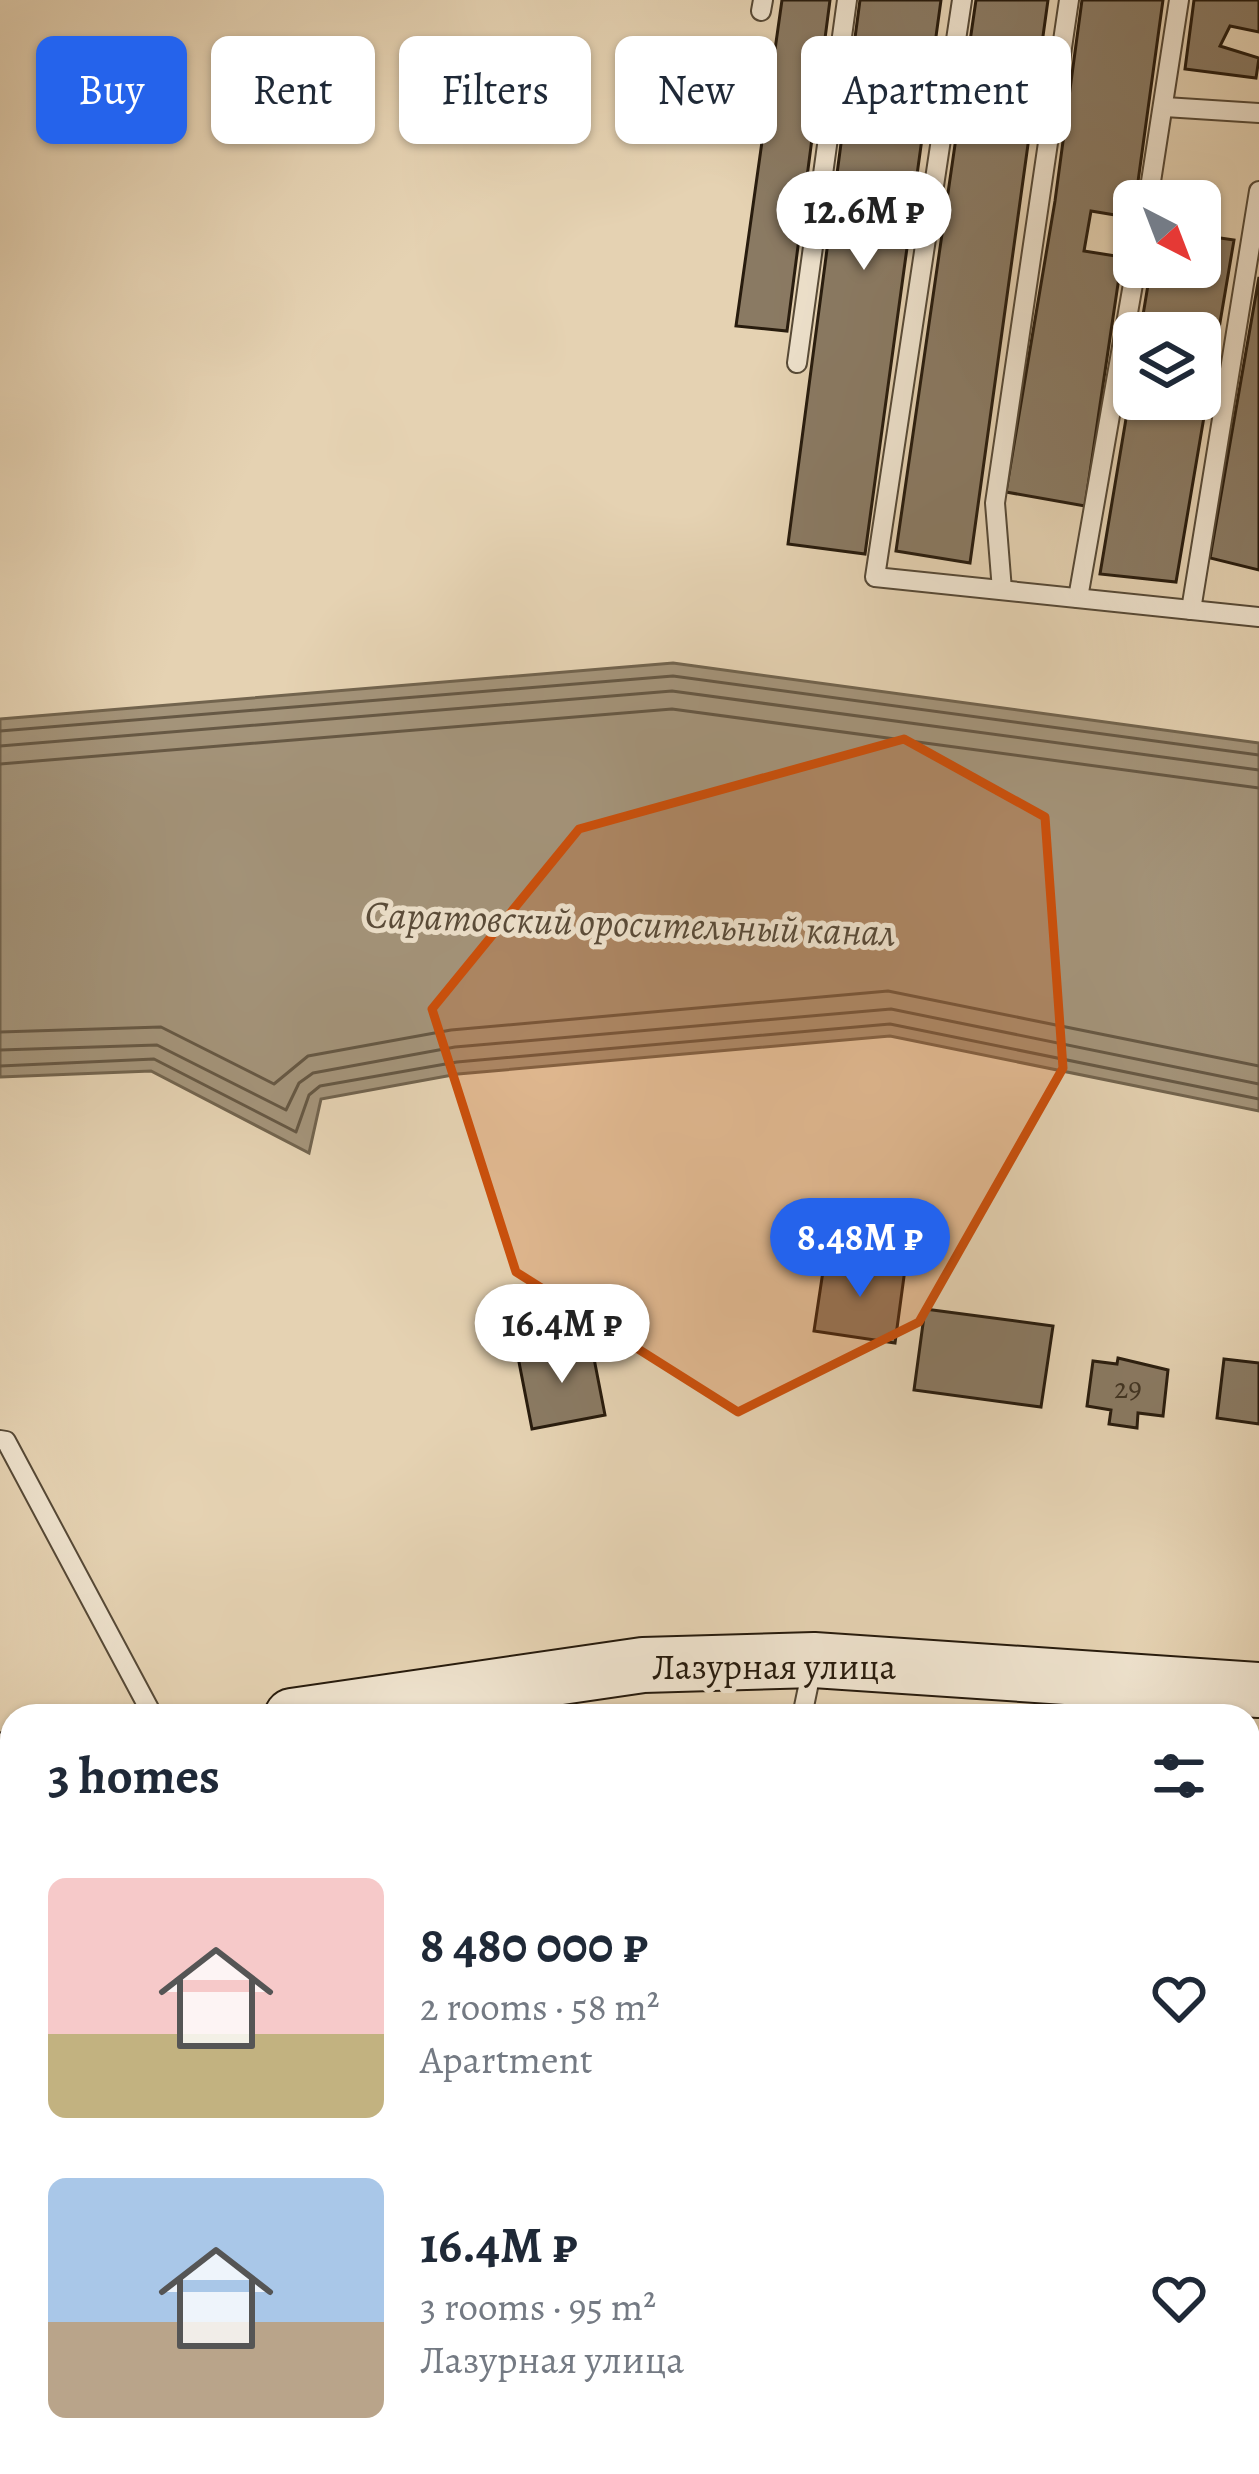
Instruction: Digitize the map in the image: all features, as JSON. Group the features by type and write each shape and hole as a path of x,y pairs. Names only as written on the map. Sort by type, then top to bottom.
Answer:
{"street":[{"name":"Лазурная улица","path":"375,1704 643,1665 814,1660 1259,1690"}],"lane":[{"path":"797,363 847,0"},
{"path":"962,0 875,577 1259,617"},
{"path":"1002,590 995,502 1069,0"},
{"path":"1152,180 1179,0"},
{"path":"1165,107 1259,113"},
{"path":"1191,610 1259,191"},
{"path":"1078,598 1132,288"},
{"path":"0,1440 5,1441 147,1704"},
{"path":"805,1704 814,1660"}],"highlighted area":[{"path":"904,739 1045,817 1063,1068 919,1322 738,1412 516,1272 432,1009 579,829"}],"water":[{"name":"Саратовский оросительный канал","path":"673,663 1259,743 1259,1111 890,1036 458,1074 321,1099 309,1153 151,1071 0,1077 0,719"}],"building":[{"path":"782,0 830,0 825,36 801,36 801,144 811,144 787,331 736,326 762,144 777,144 777,36"},
{"path":"860,0 941,0 936,36 855,36"},
{"path":"976,0 1048,0 1043,36 971,36"},
{"path":"1082,0 1163,0 1138,180 1113,180 1113,215 1091,211 1084,251 1113,256 1113,288 1117,288 1085,506 1006,492 1063,144 1071,144 1071,82"},
{"path":"1194,0 1259,0 1259,32 1230,26 1220,46 1259,58 1256,78 1185,69"},
{"path":"841,144 921,144 865,554 788,544"},
{"path":"955,144 1028,144 970,563 896,551"},
{"path":"1221,238 1234,240 1221,317 1221,312 1144,312 1148,288 1221,288"},
{"path":"1259,277 1259,570 1210,558"},
{"path":"1126,420 1203,420 1176,582 1100,574"},
{"path":"825,1258 905,1269 895,1343 814,1331"},
{"path":"925,1309 1053,1326 1041,1407 914,1390"},
{"path":"591,1343 605,1415 532,1429 518,1357"},
{"path":"1118,1358 1168,1370 1163,1416 1138,1413 1137,1428 1109,1424 1111,1410 1087,1406 1093,1361 1117,1364"},
{"path":"1224,1359 1259,1363 1259,1424 1217,1418"}]}
